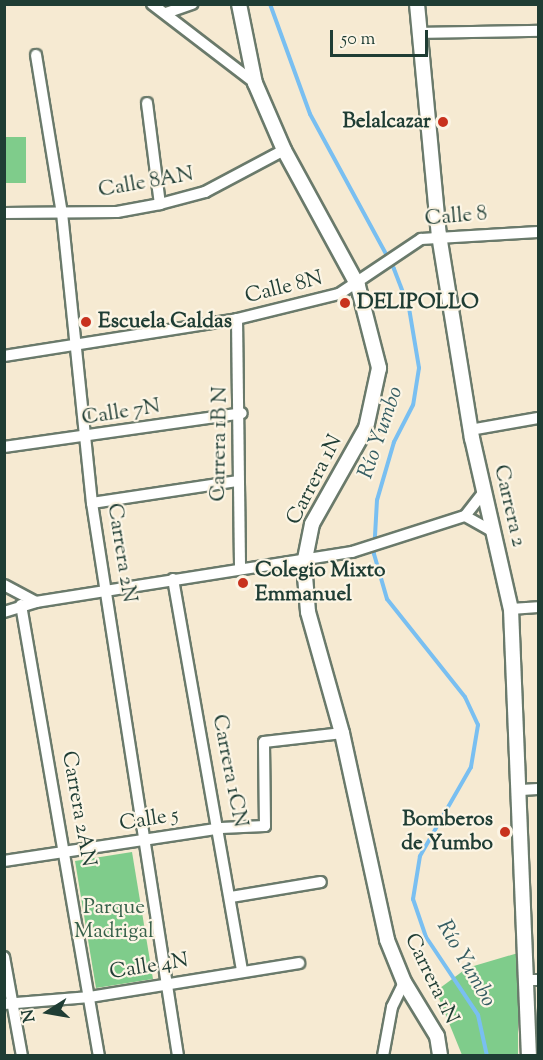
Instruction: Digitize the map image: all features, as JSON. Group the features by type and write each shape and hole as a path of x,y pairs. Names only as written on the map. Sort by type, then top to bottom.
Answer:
{"street":[{"path":"152,4 255,82"},
{"path":"166,13 192,4"},
{"name":"Carrera 1N","path":"239,4 255,82 284,150 358,286 379,368 366,428 312,524 304,564 308,612 342,733 387,940 404,982 437,1036 440,1056"},
{"name":"Carrera 2","path":"417,4 438,235 471,430 511,609 533,980 529,1056"},
{"path":"420,33 538,31"},
{"name":"Carrera 2N","path":"36,55 62,213 78,348 92,502 178,1056"},
{"path":"147,103 160,204"},
{"name":"Calle 8AN","path":"4,213 62,213 160,204 205,192 284,150"},
{"name":"Calle 8","path":"358,286 373,267 406,244 438,235 538,232"},
{"name":"Calle 8N","path":"4,356 78,348 237,319 358,286"},
{"name":"Carrera 1B N","path":"237,319 242,413 238,481 240,568"},
{"name":"Calle 7N","path":"4,447 86,439 242,413"},
{"path":"471,430 538,418"},
{"path":"92,502 238,481"},
{"path":"4,612 36,602 240,568 304,564 352,552 465,516 484,492"},
{"path":"465,516 492,531"},
{"name":"Carrera 1CN","path":"173,579 221,828 242,971"},
{"path":"4,585 36,602"},
{"name":"Carrera 2AN","path":"21,605 67,852 99,1056"},
{"path":"511,609 538,607"},
{"name":"Calle 5","path":"4,861 221,828 265,826 264,742 342,733"},
{"path":"521,790 538,789"},
{"path":"231,897 321,882"},
{"path":"4,957 9,1003 22,1056"},
{"name":"Calle 4N","path":"9,1003 90,997 299,963"},
{"path":"383,1056 392,1007 404,982"}],"green space":[{"path":"4,137 26,137 26,183 5,183"},
{"name":"Parque Madrigal","path":"132,852 153,979 96,988 75,861"},
{"path":"518,953 518,1055 462,1055 436,991 467,968"}],"waterway":[{"name":"Río Yumbo","path":"270,4 310,114 394,269 409,308 419,368 413,405 394,442 377,500 374,554 387,599 465,697 478,725 471,767 420,856 413,899 426,937 478,1015 487,1056"}],"place":[{"name":"Belalcazar","path":"443,122"},
{"name":"DELIPOLLO","path":"345,303"},
{"name":"Escuela Caldas","path":"86,322"},
{"name":"Colegio Mixto Emmanuel","path":"243,583"},
{"name":"Bomberos de Yumbo","path":"505,832"}]}
